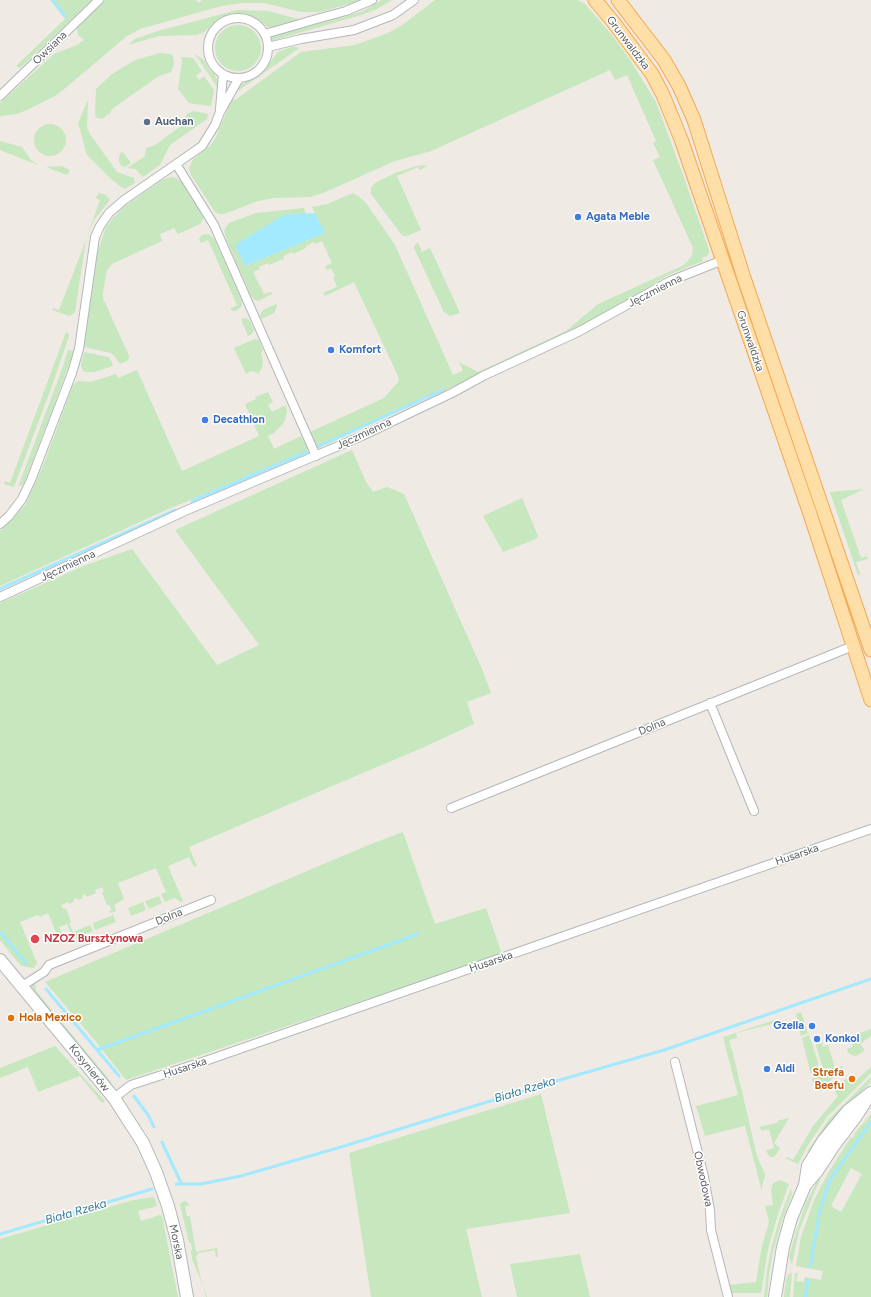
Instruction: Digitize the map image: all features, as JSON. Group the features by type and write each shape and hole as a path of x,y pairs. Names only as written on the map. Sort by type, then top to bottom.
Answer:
{"main road":[{"name":"Grunwaldzka","path":"595,0 639,55 652,74 663,95 681,139 809,511 871,700"},
{"name":"Grunwaldzka","path":"618,0 664,60 679,86 694,120 744,278 871,650"},
{"name":"Kosynierów","path":"0,960 114,1098 143,1143 162,1188"},
{"path":"775,1296 783,1247 791,1218 805,1185 808,1166 824,1140 848,1111 870,1094"},
{"name":"Morska","path":"162,1188 177,1240 187,1297"}],"street":[{"name":"Owsiana","path":"0,96 10,88 99,0"},
{"path":"265,34 346,11 372,0"},
{"path":"268,47 354,30 393,16 414,0"},
{"path":"242,18 259,26 265,34 268,47 266,59 260,69 250,76 239,78 223,74 216,69 208,54 208,45 216,28 223,22 232,19 242,18"},
{"path":"220,112 223,74"},
{"path":"0,524 9,516 22,499 31,480 72,373 79,349 96,237 100,226 109,214 124,200 202,146 215,125 220,112 239,78"},
{"path":"176,164 214,225 316,456"},
{"name":"Jęczmienna","path":"0,597 186,511 316,456 452,393 484,376 580,331 670,282 723,260"},
{"name":"Dolna","path":"451,808 853,646"},
{"path":"710,703 754,811"},
{"name":"Husarska","path":"114,1098 131,1084 208,1060 871,829"},
{"name":"Dolna","path":"22,986 44,972 49,965 211,900"},
{"name":"Obwodowa","path":"675,1062 704,1177 710,1210 711,1230 728,1297"}],"green space":[{"path":"50,0 92,0 20,68 16,66 65,19"},
{"path":"105,0 196,0 199,3 202,0 360,0 319,12 301,12 264,3 243,3 221,6 140,29 127,36 53,97 17,114 0,116 0,103 54,54 77,45 84,40 78,35 77,28"},
{"path":"382,0 392,0 377,9 361,15 271,41 270,36 363,11"},
{"path":"435,0 578,0 585,4 612,35 630,60 656,102 709,252 707,256 702,258 703,261 668,275 623,303 573,330 319,448 315,447 310,434 312,431 384,398 399,381 398,376 354,282 325,296 323,293 337,287 333,277 335,276 331,268 327,270 325,266 332,263 322,241 315,244 314,242 306,246 306,248 293,254 292,252 283,256 284,259 269,265 268,263 259,267 260,269 253,272 264,294 271,292 272,294 258,301 251,296 227,241 224,230 229,223 256,213 304,208 306,214 290,214 236,245 245,266 325,233 312,207 327,204 353,193 358,196 366,203 395,245 453,375 463,371 459,362 478,372 566,331 598,304 682,266 692,255 693,248 653,160 660,157 653,143 656,141 627,75 615,80 610,70 431,151 395,161 323,193 310,197 274,198 258,201 224,214 215,212 191,175 189,168 193,159 210,146 215,139 232,99 235,100 301,52 355,45 388,33 401,26"},
{"path":"237,10 268,11 302,20 274,28 268,27 256,18 238,13 221,17 204,32 197,35 159,36 128,45 135,39 158,31"},
{"path":"233,25 243,25 251,29 257,35 261,43 261,53 257,61 251,67 243,71 233,71 225,67 219,61 215,53 215,43 219,35 225,29"},
{"path":"291,47 297,47 298,49 235,93 242,84 263,71 278,52"},
{"path":"160,53 171,54 173,56 174,64 171,72 159,76 112,109 110,114 103,119 95,116 96,89 112,74 135,60"},
{"path":"195,54 204,60 209,69 215,75 217,79 217,87"},
{"path":"181,57 193,58 202,71 196,76 199,80 204,76 214,90 211,106 189,103 178,89 182,61"},
{"path":"88,100 87,128 90,134 117,172 134,178 135,183 125,189 111,179 87,155 78,123"},
{"path":"193,111 208,114 207,119 170,145 160,165 143,177 135,169 127,168 145,156 146,148 155,145 181,126 187,114"},
{"path":"47,124 53,124 62,128 66,140 62,152 53,156 47,156 38,152 34,143 34,137 38,128"},
{"path":"0,141 22,147 31,160 38,165 0,150"},
{"path":"122,151 131,163 125,167 121,166 119,161 119,156"},
{"path":"423,165 427,166 420,170 418,167 397,176 421,230 404,236 371,194 371,188 375,183 395,173"},
{"path":"62,166 70,170 67,175 46,167"},
{"path":"171,177 181,181 204,217 200,224 178,234 174,228 160,234 162,241 112,264 107,270 103,298 129,356 127,361 120,364 111,353 84,347 98,251 106,227 114,217 125,206 164,179"},
{"path":"99,193 106,195 110,200 94,220 86,240 100,200 95,198"},
{"path":"208,234 214,238 242,301 242,306 236,311 230,309 237,305 208,240 201,243 199,240 202,235"},
{"path":"86,240 75,312 69,316 52,310 53,308 59,310"},
{"path":"418,242 422,252 430,248 460,313 450,316 444,312 414,248"},
{"path":"276,304 277,306 274,313 261,319 260,315 263,310"},
{"path":"246,318 250,321 254,330 252,334 248,336 241,319"},
{"path":"66,332 69,336 14,487 4,484 5,481 10,483"},
{"path":"255,339 259,340 263,351 261,352 263,362 262,368 258,374 251,371 246,374 234,348"},
{"path":"68,350 73,351 71,359 24,483 18,487 62,369"},
{"path":"84,352 108,357 113,366 94,372 85,372 83,371 81,365"},
{"path":"137,370 182,471 259,436 245,404 256,399 255,397 268,392 273,402 268,405 272,412 284,406 286,406 287,411 282,425 274,433 268,436 274,449 301,436 308,448 307,451 166,510 0,586 0,531 26,504 45,461 73,385 78,381 91,382 116,374 118,378"},
{"path":"352,450 366,482 373,492 387,487 404,494 482,669 491,693 467,702 474,724 424,747 189,847 197,866 194,867 189,857 168,866 183,901 181,902 175,898 165,902 161,894 166,892 156,868 118,883 124,899 114,905 116,911 110,913 109,911 112,910 109,905 107,905 102,893 104,892 102,887 95,890 96,893 87,897 85,894 82,896 83,898 78,900 76,898 73,900 74,902 69,904 68,902 61,905 63,909 66,908 71,922 69,923 73,932 90,925 93,931 73,939 67,924 59,927 62,935 58,937 48,913 40,917 38,915 20,922 37,963 34,968 21,966 0,940 0,603 86,565 132,549 217,665 259,645 175,530"},
{"path":"864,489 841,500 861,558 867,556 868,559 856,562 860,574 858,575 830,492"},
{"path":"522,498 538,536 536,539 503,552 483,516"},
{"path":"403,832 435,924 486,908 502,954 126,1080 45,982 371,844"},
{"path":"159,896 162,903 149,909 145,901"},
{"path":"143,902 146,910 131,916 128,908"},
{"path":"113,915 116,922 95,930 93,923"},
{"path":"35,982 36,991 112,1083 98,1071 35,994 32,986"},
{"path":"801,1012 808,1033 801,1036 796,1014"},
{"path":"775,1020 776,1023 736,1033 737,1038 729,1040 757,1156 765,1176 762,1192 745,1126 705,1136 696,1106 738,1095 723,1037"},
{"path":"871,1029 871,1036 860,1044 864,1051 856,1056 851,1055 847,1051 848,1048 853,1047 850,1036"},
{"path":"809,1035 818,1062 816,1071 811,1075 802,1038"},
{"path":"822,1043 823,1047 828,1045 835,1068 843,1067 825,1086 819,1088 814,1086 812,1079 820,1073 822,1066 816,1045"},
{"path":"55,1046 105,1101 102,1103 80,1076 38,1092 28,1067 0,1078 0,1068"},
{"path":"871,1067 871,1073 827,1117 808,1145 798,1164 785,1158 787,1157 793,1160 813,1126 838,1096 834,1090 845,1079 852,1084"},
{"path":"871,1077 871,1082 844,1109 812,1154 807,1152 829,1119"},
{"path":"541,1094 570,1213 466,1229 482,1297 371,1297 349,1153"},
{"path":"871,1114 871,1297 793,1297 795,1273 798,1273 796,1281 804,1282 805,1277 821,1280 823,1271 796,1266 801,1237 814,1200 828,1173 851,1137 852,1138 855,1135 854,1134","holes":["851,1168 862,1174 841,1212 831,1206"]},
{"path":"789,1118 774,1143 780,1148 774,1157 770,1157 766,1151 774,1148 769,1129 762,1131 759,1127 777,1123 777,1121"},
{"path":"823,1169 825,1170 799,1231 792,1265 789,1257 795,1235 805,1205"},
{"path":"780,1180 789,1184 778,1214 768,1249 761,1293 730,1293 728,1285 756,1282 762,1246 769,1222 765,1206 773,1205 771,1191 772,1186 773,1183"},
{"path":"791,1188 792,1194 782,1220 773,1252 767,1297 764,1297 772,1245 779,1220"},
{"path":"154,1197 157,1206 138,1211 141,1221 160,1215 162,1216 178,1297 0,1297 0,1239 133,1200"},
{"path":"184,1201 190,1205 185,1206 187,1216 190,1216 196,1252 217,1248 218,1257 216,1257 215,1250 199,1253 196,1256 204,1288 192,1259 191,1243 189,1243 180,1204"},
{"path":"580,1254 590,1297 517,1297 510,1264"},
{"path":"792,1272 790,1297 784,1297 786,1280 788,1275"}],"water":[{"path":"315,213 325,233 245,266 235,245 282,216 290,214"}],"waterway":[{"path":"53,0 65,16"},
{"path":"319,446 443,390"},
{"path":"192,501 307,452"},
{"path":"0,589 175,510"},
{"path":"0,932 26,963"},
{"path":"97,1050 418,934"},
{"name":"Biała Rzeka","path":"176,1184 201,1184 241,1176 341,1147 539,1086 664,1050 871,979"},
{"path":"46,989 119,1076"},
{"path":"134,1096 148,1115 154,1127"},
{"path":"810,1267 820,1210 828,1185 833,1175 871,1122"},
{"path":"162,1142 181,1183"},
{"name":"Biała Rzeka","path":"0,1234 152,1189"},
{"path":"805,1297 808,1280"}],"place":[{"name":"Auchan","path":"147,122"},
{"name":"Agata Meble","path":"578,217"},
{"name":"Komfort","path":"331,350"},
{"name":"Decathlon","path":"205,420"},
{"name":"NZOZ Bursztynowa","path":"35,939"},
{"name":"Hola Mexico","path":"11,1018"},
{"name":"Gzella","path":"812,1026"},
{"name":"Konkol","path":"817,1039"},
{"name":"Aldi","path":"767,1069"},
{"name":"Strefa Beefu","path":"852,1079"}]}
